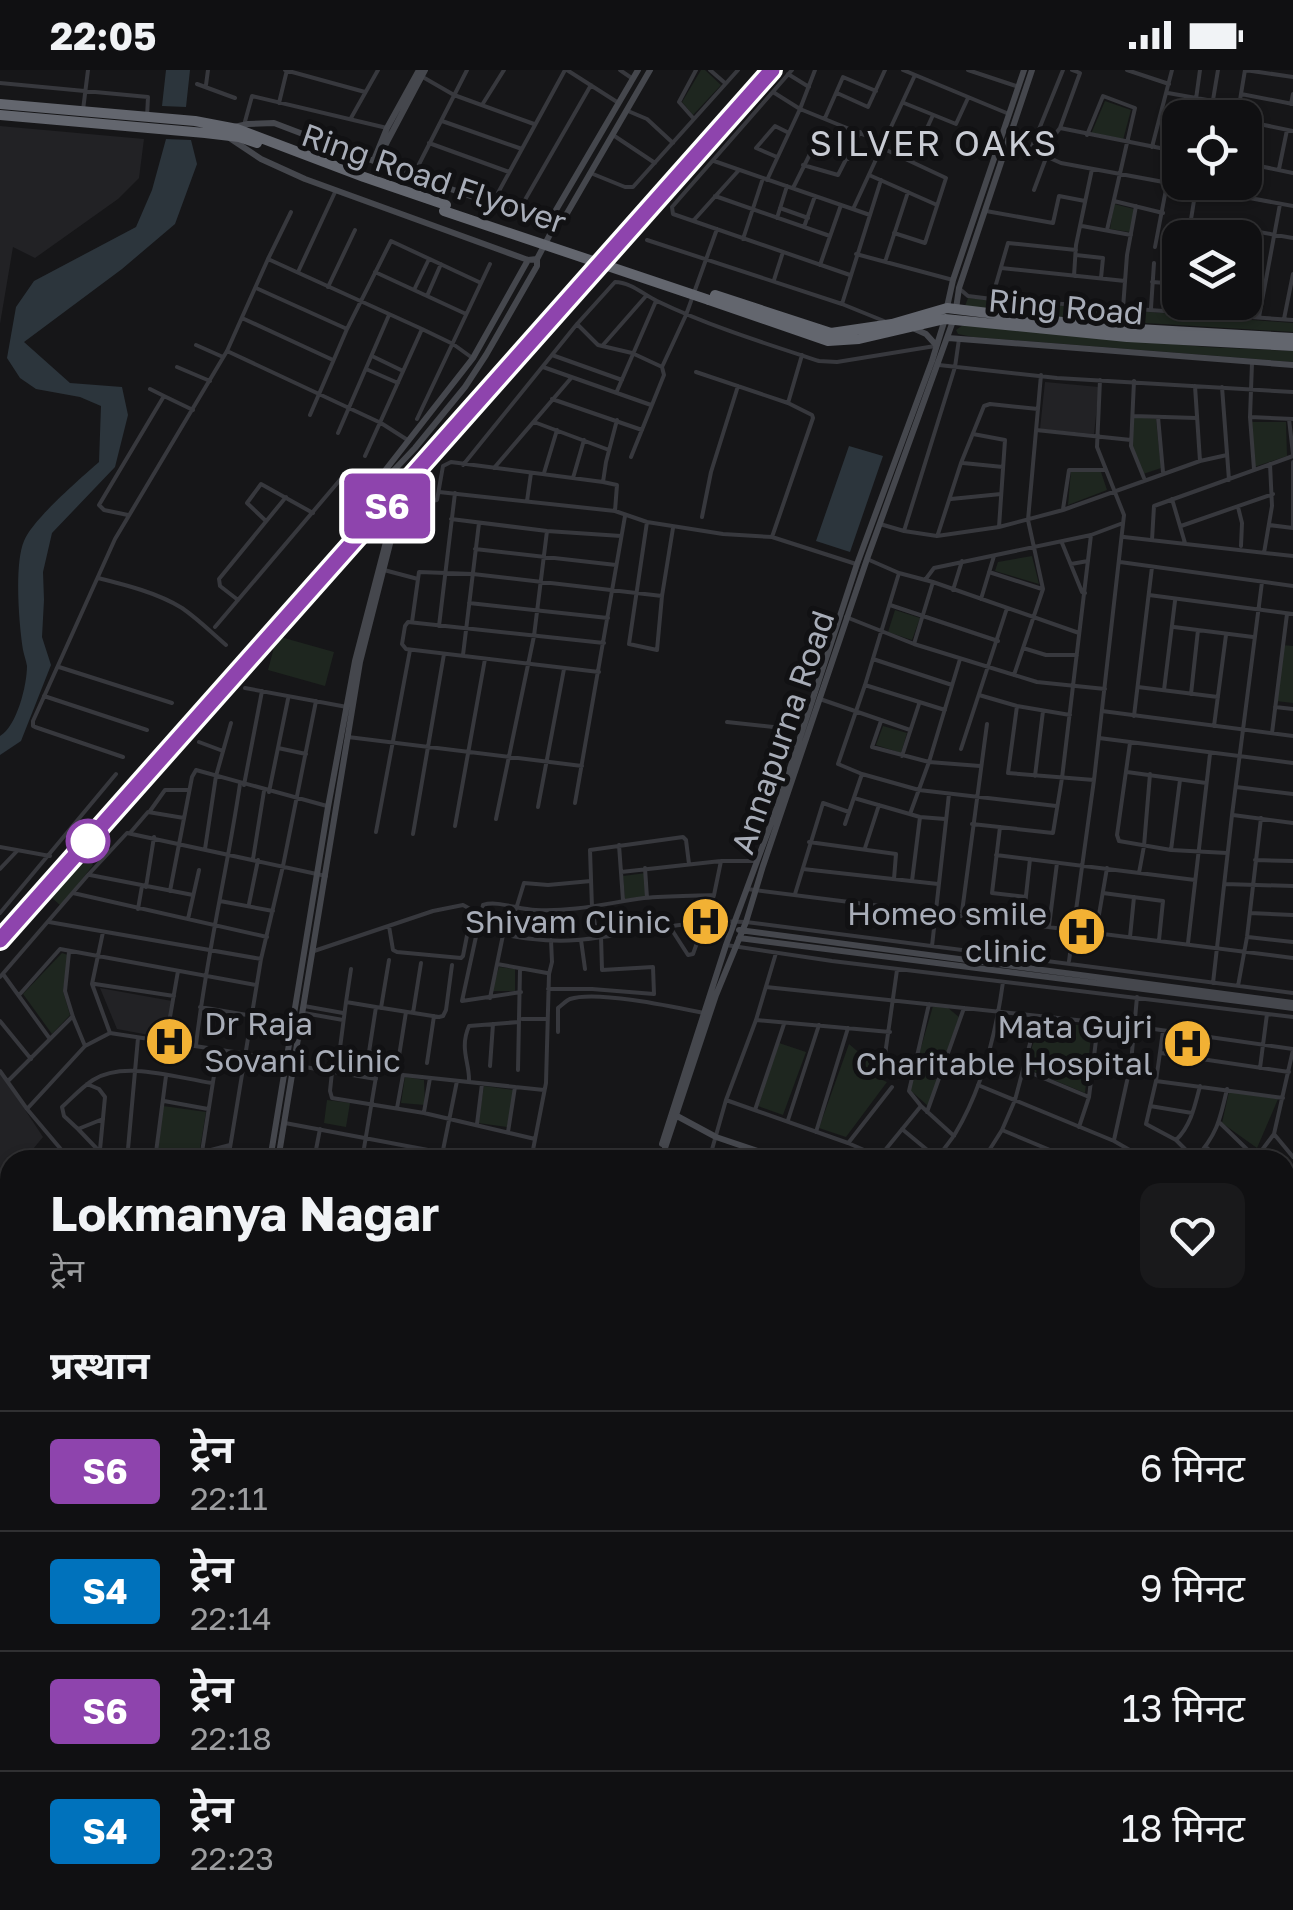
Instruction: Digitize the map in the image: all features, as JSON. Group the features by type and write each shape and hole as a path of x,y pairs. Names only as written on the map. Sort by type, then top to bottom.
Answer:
{"highway":[{"path":"0,104 147,116 161,124"},
{"path":"0,115 161,124"},
{"name":"Ring Road Flyover","path":"161,124 229,132 828,342 866,328"},
{"name":"Ring Road Flyover","path":"445,208 835,337 910,328"},
{"name":"Ring Road","path":"910,328 950,314 1127,338 1293,346"},
{"name":"Ring Road","path":"866,328 950,314 1293,338"},
{"path":"866,328 872,316"}],"main road":[{"path":"378,488 436,423 482,362 537,262 555,224 556,210 638,70"},
{"path":"555,224 566,215 650,70"},
{"name":"Annapurna Road","path":"734,933 746,922 758,861 820,700 857,564 986,211 1009,114 1024,70"},
{"name":"Annapurna Road","path":"662,1150 704,1013 752,890 844,617 948,338 953,280 1032,70"},
{"path":"374,161 387,128 422,72"},
{"path":"374,161 422,72"},
{"path":"537,262 526,264 261,160 229,132 244,125 274,123 555,224"},
{"path":"346,724 371,596 396,520 378,488 380,477 473,358 526,264"},
{"path":"910,328 926,334 937,346"},
{"path":"948,338 1293,365"},
{"path":"280,1150 346,724 392,533"},
{"path":"272,1150 314,947 328,807 344,737"},
{"path":"734,933 1293,1005"},
{"name":"Annapurna Road","path":"673,1115 735,946 734,933"},
{"path":"673,1115 756,1150"}],"street":[{"path":"83,110 88,70"},
{"path":"206,87 208,70"},
{"path":"279,103 286,70 366,92"},
{"path":"311,77 312,70"},
{"path":"352,118 378,70"},
{"path":"413,176 467,70"},
{"path":"482,105 504,70"},
{"path":"493,202 566,70 618,103"},
{"path":"620,70 633,78"},
{"path":"694,119 679,102 696,70"},
{"path":"710,70 725,84"},
{"path":"590,172 634,188 738,70"},
{"path":"743,238 765,179 815,70"},
{"path":"825,118 846,70"},
{"path":"837,93 868,106 885,70"},
{"path":"903,70 1009,114"},
{"path":"968,70 1019,87"},
{"path":"1030,150 1063,70"},
{"path":"1038,130 1054,136 1060,128 1080,73 1072,70"},
{"path":"1127,70 1169,84"},
{"path":"1152,147 1172,70"},
{"path":"1196,98 1200,70"},
{"path":"1213,100 1218,70"},
{"path":"1240,100 1245,70 1293,77"},
{"path":"422,72 454,95 534,124"},
{"path":"808,86 790,72 672,207 673,214 850,275"},
{"path":"853,209 916,75"},
{"path":"843,77 876,91"},
{"path":"0,83 148,97 147,116"},
{"path":"197,84 235,98"},
{"path":"518,212 590,85"},
{"path":"772,92 800,109 860,132 946,178 925,243 894,233"},
{"path":"1166,93 1207,100"},
{"path":"1241,94 1292,104 1293,94"},
{"path":"244,125 250,96 387,128"},
{"path":"1087,135 1103,96 1135,108 1107,230"},
{"path":"903,102 956,124 968,98"},
{"path":"626,110 646,119 673,142"},
{"path":"912,162 933,115"},
{"path":"440,120 522,149"},
{"path":"1262,125 1290,130 1279,170"},
{"path":"777,157 756,148 775,126 788,132"},
{"path":"1060,128 1162,149"},
{"path":"803,165 838,176 860,132"},
{"path":"611,134 654,163"},
{"path":"1005,139 1046,158 1162,183"},
{"path":"428,143 509,172"},
{"path":"777,218 810,150 817,147 848,160"},
{"path":"1034,190 1046,158"},
{"path":"712,160 870,215"},
{"path":"1262,166 1293,173"},
{"path":"1074,276 1092,169"},
{"path":"692,221 740,170"},
{"path":"869,175 937,205"},
{"path":"842,304 881,180"},
{"path":"298,272 336,190"},
{"path":"885,262 908,192"},
{"path":"715,196 830,236"},
{"path":"804,227 815,196"},
{"path":"986,211 1054,223 1059,196 1086,201"},
{"path":"1156,247 1165,200"},
{"path":"1191,220 1194,200"},
{"path":"1257,200 1293,206"},
{"path":"1113,201 1163,213"},
{"path":"1262,289 1280,204"},
{"path":"820,265 841,205"},
{"path":"1123,308 1136,206"},
{"path":"780,208 808,218"},
{"path":"123,757 33,726 33,720 115,539 225,354 291,212"},
{"path":"1081,226 1131,235"},
{"path":"631,458 717,229"},
{"path":"328,287 355,230"},
{"path":"1262,232 1293,238"},
{"path":"647,240 774,280 892,324"},
{"path":"310,415 390,241 481,283"},
{"path":"992,299 1008,243 1103,258 1101,278"},
{"path":"774,280 783,252"},
{"path":"856,254 953,280"},
{"path":"414,290 429,259"},
{"path":"268,260 422,329 482,362"},
{"path":"1151,310 1154,263"},
{"path":"427,296 441,264"},
{"path":"418,420 490,264"},
{"path":"1001,268 1125,281"},
{"path":"375,272 466,314"},
{"path":"1284,319 1293,274"},
{"path":"463,465 615,282 627,283 686,315 820,361 836,362 937,346"},
{"path":"1152,282 1162,282"},
{"path":"254,287 347,329"},
{"path":"959,288 968,296 992,299 1162,311"},
{"path":"602,346 646,296"},
{"path":"617,391 656,301"},
{"path":"338,433 389,315"},
{"path":"241,318 333,360"},
{"path":"1262,318 1293,320"},
{"path":"577,324 598,345 632,353 662,367"},
{"path":"365,456 422,329"},
{"path":"904,531 955,367 958,339"},
{"path":"196,345 320,394 407,440"},
{"path":"552,355 622,380"},
{"path":"372,356 404,371"},
{"path":"788,402 802,356"},
{"path":"937,364 1100,380 1293,392"},
{"path":"1252,364 1254,470"},
{"path":"177,367 210,380"},
{"path":"542,367 652,404"},
{"path":"366,369 398,383"},
{"path":"696,372 811,413 813,418 772,537"},
{"path":"1014,674 1043,589 1028,520 1041,375"},
{"path":"494,468 572,378"},
{"path":"1069,963 1124,515 1097,448 1100,380"},
{"path":"1134,381 1131,440 1145,480"},
{"path":"1195,385 1200,461"},
{"path":"702,517 711,472 738,386"},
{"path":"1222,387 1229,480"},
{"path":"150,390 192,410"},
{"path":"130,516 104,510 99,505 164,396"},
{"path":"552,399 642,430"},
{"path":"937,536 982,409 986,405 1038,410"},
{"path":"1133,416 1196,418"},
{"path":"1250,416 1291,419 1293,528 1269,526"},
{"path":"1158,417 1164,474"},
{"path":"603,482 618,420"},
{"path":"533,422 610,450"},
{"path":"544,474 558,430"},
{"path":"1036,430 1131,440"},
{"path":"973,434 1005,440 998,526"},
{"path":"573,478 584,440"},
{"path":"880,524 937,536 998,526 1063,510 1226,455"},
{"path":"1152,540 1154,506 1293,458"},
{"path":"396,515 404,506 435,501 443,466 448,462 618,486 614,512"},
{"path":"961,463 1003,467"},
{"path":"1264,553 1273,494 1270,464"},
{"path":"1063,510 1070,470 1104,470"},
{"path":"215,627 347,472 359,474 378,488"},
{"path":"527,501 531,473"},
{"path":"267,522 248,504 263,484 313,513"},
{"path":"439,492 614,512 648,522 723,534 772,537 857,564"},
{"path":"439,626 455,494"},
{"path":"950,499 1001,494"},
{"path":"1180,526 1273,494"},
{"path":"238,600 220,586 219,579 286,497"},
{"path":"1172,500 1186,543"},
{"path":"1238,506 1241,549"},
{"path":"576,803 625,516"},
{"path":"451,519 621,536"},
{"path":"648,522 628,644 657,650 674,526"},
{"path":"463,655 479,523"},
{"path":"924,580 934,568 1091,536 1123,523"},
{"path":"496,819 534,636 546,531"},
{"path":"972,824 1052,833 1091,536"},
{"path":"1122,536 1293,556"},
{"path":"1062,542 1084,592"},
{"path":"476,549 616,565"},
{"path":"981,599 994,556"},
{"path":"867,560 1080,634"},
{"path":"1071,564 1088,560"},
{"path":"952,590 962,562"},
{"path":"1120,562 1293,586"},
{"path":"1134,716 1152,567"},
{"path":"384,570 418,578"},
{"path":"412,622 419,572 473,574 662,596"},
{"path":"990,572 1043,589"},
{"path":"899,573 838,764 918,790 1056,806"},
{"path":"98,578 175,604 226,646"},
{"path":"914,644 933,582"},
{"path":"1213,982 1262,582"},
{"path":"1148,595 1290,614 1282,642 1272,734"},
{"path":"1164,690 1176,599"},
{"path":"468,602 608,618"},
{"path":"890,605 998,641"},
{"path":"961,748 1007,608"},
{"path":"844,617 914,644 1037,682 1104,690"},
{"path":"599,672 410,650 402,644 406,624 412,622 604,643"},
{"path":"1172,627 1254,637"},
{"path":"1190,694 1198,630"},
{"path":"1214,726 1226,634"},
{"path":"1282,642 1293,644"},
{"path":"1023,648 1046,656 1077,655"},
{"path":"376,832 410,650"},
{"path":"412,834 444,654"},
{"path":"454,826 485,658"},
{"path":"874,659 952,685"},
{"path":"910,814 960,659"},
{"path":"58,667 172,704"},
{"path":"538,807 564,668"},
{"path":"865,686 945,710"},
{"path":"1138,687 1218,697"},
{"path":"245,688 347,707"},
{"path":"196,1047 209,949 262,691"},
{"path":"979,695 1070,715"},
{"path":"44,696 147,730"},
{"path":"248,906 266,791 289,697"},
{"path":"820,700 910,730"},
{"path":"229,1150 266,937 316,702"},
{"path":"902,756 920,703"},
{"path":"1017,706 1008,773 1094,780"},
{"path":"1275,707 1293,710"},
{"path":"1102,710 1293,736"},
{"path":"1035,776 1043,711"},
{"path":"881,721 872,747 929,762 980,766"},
{"path":"727,722 791,729"},
{"path":"205,849 216,776 230,723"},
{"path":"962,914 986,724"},
{"path":"344,737 582,766"},
{"path":"1099,738 1293,764"},
{"path":"199,742 223,751"},
{"path":"1130,743 1116,835 1121,843 1228,853"},
{"path":"278,748 306,754"},
{"path":"1188,944 1210,754"},
{"path":"170,891 192,774 196,770 328,807"},
{"path":"1127,772 1208,783"},
{"path":"0,913 116,774"},
{"path":"845,824 862,774"},
{"path":"1139,873 1150,774"},
{"path":"1171,850 1180,778"},
{"path":"1236,787 1293,794"},
{"path":"50,1039 20,994 1,975 165,790 189,790"},
{"path":"932,946 949,794"},
{"path":"854,798 920,817 944,819"},
{"path":"796,894 823,803 849,812"},
{"path":"864,849 879,805"},
{"path":"150,811 184,818"},
{"path":"1232,815 1293,823"},
{"path":"912,881 920,817"},
{"path":"1238,986 1261,818"},
{"path":"1000,827 992,893 1026,897"},
{"path":"130,833 322,874"},
{"path":"548,989 654,994 653,968 602,970 592,908 590,850 685,837 689,864"},
{"path":"138,908 154,838"},
{"path":"810,842 896,854 894,879"},
{"path":"619,845 623,902"},
{"path":"0,848 50,856"},
{"path":"0,869 16,851"},
{"path":"996,855 1195,880"},
{"path":"1023,922 1030,859"},
{"path":"1256,860 1293,861"},
{"path":"621,872 720,861 758,861"},
{"path":"670,926 684,951 691,955 714,895 720,861"},
{"path":"1049,926 1058,863"},
{"path":"645,868 647,898"},
{"path":"1096,932 1107,868"},
{"path":"188,919 199,870"},
{"path":"803,870 938,884"},
{"path":"88,875 193,895"},
{"path":"516,909 524,884 591,882"},
{"path":"1225,884 1293,886"},
{"path":"752,890 1293,958"},
{"path":"73,893 266,937"},
{"path":"1103,893 1164,901 1159,940"},
{"path":"520,992 462,1000 484,903 546,911 647,898 714,895"},
{"path":"1130,937 1134,897"},
{"path":"220,901 272,912"},
{"path":"314,947 433,911 462,905 472,910 461,958 397,952 393,950 389,926"},
{"path":"1250,913 1293,915"},
{"path":"48,922 262,958"},
{"path":"746,922 1293,993"},
{"path":"478,930 581,940 704,923 734,933"},
{"path":"103,932 92,984 110,1032"},
{"path":"490,998 503,935"},
{"path":"1247,937 1293,942"},
{"path":"532,1150 546,1090 550,940"},
{"path":"581,940 585,969"},
{"path":"735,946 1293,1017"},
{"path":"20,994 60,948 258,985"},
{"path":"69,952 65,991 86,1046"},
{"path":"712,1150 776,952"},
{"path":"389,960 368,1050 393,1057 400,1054 420,963"},
{"path":"497,964 549,974"},
{"path":"346,1002 439,1017 444,1014 452,965"},
{"path":"351,969 332,1072 332,1098 424,1113 534,1139"},
{"path":"518,1070 520,969"},
{"path":"883,1069 897,969"},
{"path":"166,1042 178,971"},
{"path":"944,1150 978,1085 999,1013 1002,982"},
{"path":"92,984 174,996"},
{"path":"766,987 1133,1026 1293,1049 1274,1134 1263,1150"},
{"path":"1114,1141 1130,1062 1137,997"},
{"path":"558,1032 558,1008 569,999 646,1002 704,1013"},
{"path":"929,1004 908,1087 920,1106 954,1136"},
{"path":"200,1006 253,1016"},
{"path":"927,1112 964,1008"},
{"path":"303,1009 344,1016"},
{"path":"1260,1068 1267,1014"},
{"path":"426,1063 434,1016"},
{"path":"8,1081 73,1017"},
{"path":"989,1150 1015,1100 1037,1017"},
{"path":"469,1082 465,1060 466,1032 470,1026 547,1020"},
{"path":"756,1020 890,1032"},
{"path":"0,1021 32,1058"},
{"path":"755,1110 784,1023"},
{"path":"490,1066 493,1024"},
{"path":"1078,1127 1089,1096 1098,1024"},
{"path":"788,1121 819,1025"},
{"path":"816,1132 848,1028"},
{"path":"1163,1030 1146,1124 1176,1140 1185,1150"},
{"path":"27,1109 86,1046 110,1032 376,1079"},
{"path":"129,1150 138,1038"},
{"path":"202,1150 218,1050"},
{"path":"1159,1052 1290,1072"},
{"path":"364,1150 379,1059"},
{"path":"1022,1069 1089,1096"},
{"path":"0,1071 62,1150"},
{"path":"98,1150 62,1110 87,1084 110,1072 136,1071 212,1083"},
{"path":"155,1150 166,1076"},
{"path":"397,1108 402,1076 546,1090"},
{"path":"424,1113 430,1078"},
{"path":"1156,1080 1283,1098"},
{"path":"442,1150 456,1081"},
{"path":"87,1084 104,1094 100,1150"},
{"path":"476,1124 482,1084"},
{"path":"978,1085 1132,1150"},
{"path":"1176,1140 1192,1113 1200,1086"},
{"path":"508,1132 515,1087"},
{"path":"848,1143 892,1087"},
{"path":"1202,1150 1220,1123 1227,1088"},
{"path":"162,1100 208,1109"},
{"path":"726,1100 862,1150"},
{"path":"885,1149 920,1106"},
{"path":"1150,1106 1192,1113"},
{"path":"78,1129 103,1119"},
{"path":"285,1123 431,1150"},
{"path":"1220,1123 1248,1150"},
{"path":"316,1150 320,1128"},
{"path":"902,1129 926,1150"},
{"path":"1002,1130 1050,1150"},
{"path":"1274,1134 1288,1150"},
{"path":"210,1150 230,1145"},
{"path":"1206,1146 1210,1150"}],"shaded area":[{"path":"166,70 190,70 186,107 162,106"},
{"path":"701,70 721,85 693,115 682,102"},
{"path":"1105,101 1131,110 1123,140 1091,134"},
{"path":"0,126 144,139 139,178 118,199 35,258 13,247 0,324"},
{"path":"166,139 191,140 197,164 175,224 24,342 70,383 122,387 128,415 115,467 52,533 43,572 42,637 51,665 21,741 0,755 0,736 16,714 27,674 19,611 21,551 37,522 99,462 101,406 80,397 36,389 20,378 7,358 16,307 34,281 136,227 152,190"},
{"path":"1114,204 1134,209 1130,232 1110,229"},
{"path":"968,298 1162,313 1162,320 1293,323 1293,332 1080,319 965,306"},
{"path":"963,325 1293,351 1293,362 973,337 958,334 956,330"},
{"path":"1045,382 1099,387 1094,434 1040,429"},
{"path":"1134,417 1156,419 1161,468 1143,474 1131,442"},
{"path":"1252,422 1286,422 1287,456 1254,467"},
{"path":"849,446 883,456 850,552 816,541"},
{"path":"1071,471 1101,472 1107,490 1068,505"},
{"path":"1032,556 1039,584 995,571 998,562"},
{"path":"895,610 920,618 912,640 888,632"},
{"path":"277,636 334,652 325,686 268,670"},
{"path":"1283,645 1293,646 1293,703 1276,701"},
{"path":"883,726 907,733 901,753 876,745"},
{"path":"84,856 93,865 61,906 50,896"},
{"path":"646,873 647,896 625,899 623,876"},
{"path":"62,953 68,955 63,991 70,1015 52,1034 23,994"},
{"path":"499,967 515,969 515,991 492,991"},
{"path":"100,988 172,1001 165,1038 117,1029"},
{"path":"933,1006 948,1008 959,1017 928,1106 909,1089"},
{"path":"1041,1020 1092,1027 1085,1093 1025,1068"},
{"path":"779,1043 806,1052 783,1115 758,1106"},
{"path":"849,1044 876,1067 873,1076 887,1082 846,1137 819,1128"},
{"path":"0,1072 43,1137 32,1150 0,1150"},
{"path":"405,1077 424,1080 425,1105 401,1103"},
{"path":"484,1086 514,1090 507,1127 478,1123"},
{"path":"1229,1092 1278,1099 1257,1148 1222,1123"},
{"path":"327,1100 350,1103 346,1127 324,1123"},
{"path":"163,1106 206,1112 200,1148 158,1150"}],"railway":[{"path":"0,940 773,70"}],"train":[{"name":"S6","path":"0,940 772,70"}],"place":[{"name":"Shivam Clinic","path":"706,921"},
{"name":"Homeo smile clinic","path":"1082,931"},
{"name":"Dr Raja Sovani Clinic","path":"169,1041"},
{"name":"Mata Gujri Charitable Hospital","path":"1188,1044"}],"district":[{"name":"SILVER OAKS","path":"934,143"}]}
